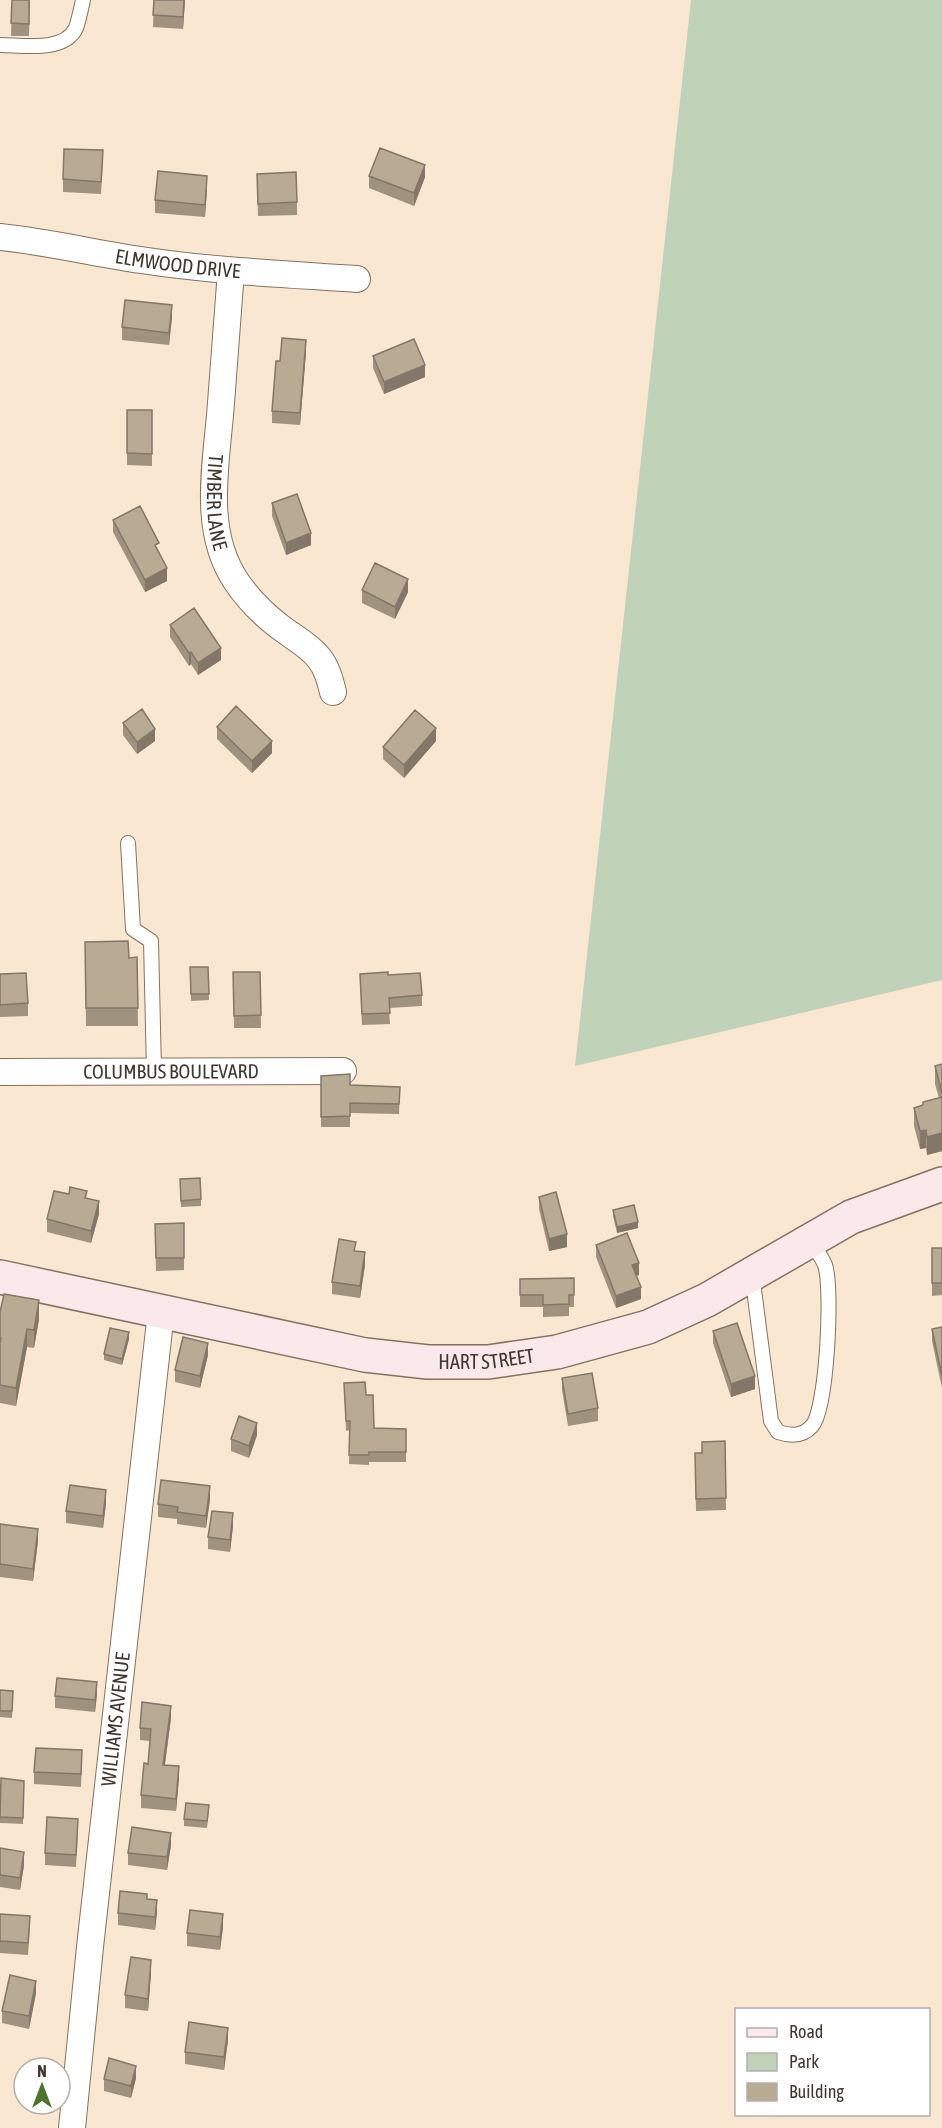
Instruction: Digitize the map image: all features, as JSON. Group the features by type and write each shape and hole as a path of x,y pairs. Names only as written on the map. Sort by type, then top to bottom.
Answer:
{"main road":[{"name":"HART STREET","path":"0,1277 365,1355 428,1362 488,1362 557,1352 648,1327 707,1300 851,1217 942,1184"}],"street":[{"name":"ELMWOOD DRIVE","path":"0,237 71,246 140,260 231,271 357,279"},
{"name":"TIMBER LANE","path":"231,271 215,476 217,535 228,567 243,592 273,621 314,652 328,674 333,692"},
{"name":"COLUMBUS BOULEVARD","path":"0,1072 343,1071"},
{"name":"WILLIAMS AVENUE","path":"72,2128 161,1312"}],"lane":[{"path":"0,45 51,45 61,42 75,29 83,0"},
{"path":"128,843 133,929 151,941 154,1071"},
{"path":"752,1274 771,1421 778,1432 790,1436 803,1433 813,1425 820,1407 825,1378 827,1335 825,1266 811,1241"}],"green space":[{"path":"691,0 942,0 942,980 575,1066"}],"building":[{"path":"12,0 29,0 29,24 11,23"},
{"path":"154,0 184,0 183,17 153,15"},
{"path":"380,148 425,165 414,193 369,176"},
{"path":"64,149 103,150 101,182 63,179"},
{"path":"158,171 207,176 205,205 155,200"},
{"path":"296,172 297,202 258,204 257,174"},
{"path":"125,300 172,305 169,333 122,327"},
{"path":"282,338 306,340 300,413 272,411 276,361 280,361"},
{"path":"414,339 425,365 384,382 373,356"},
{"path":"127,410 152,410 152,454 127,453"},
{"path":"297,494 311,533 286,543 272,503"},
{"path":"140,506 159,543 155,545 167,568 145,580 113,520"},
{"path":"375,563 408,579 395,607 362,590"},
{"path":"194,608 221,648 198,663 170,625"},
{"path":"236,706 272,741 252,761 217,727"},
{"path":"142,709 155,729 137,742 123,723"},
{"path":"415,710 436,728 404,765 383,747"},
{"path":"128,941 129,958 137,957 138,1008 86,1008 85,942"},
{"path":"190,967 208,967 209,994 191,994"},
{"path":"233,972 260,972 261,1015 234,1016"},
{"path":"388,972 388,975 420,973 422,995 389,998 390,1013 362,1014 360,974"},
{"path":"26,973 28,1003 0,1005 0,974"},
{"path":"942,1064 942,1093 935,1066"},
{"path":"350,1074 350,1085 400,1087 399,1104 350,1103 350,1116 321,1117 321,1076"},
{"path":"942,1097 942,1133 927,1137 926,1130 920,1131 914,1108 923,1105 923,1102"},
{"path":"200,1178 201,1199 181,1201 180,1179"},
{"path":"70,1187 87,1191 85,1198 99,1201 91,1231 47,1219 54,1191 69,1194"},
{"path":"556,1192 567,1234 549,1239 539,1197"},
{"path":"634,1205 638,1222 617,1227 613,1210"},
{"path":"184,1223 184,1258 156,1258 155,1224"},
{"path":"627,1233 639,1263 632,1265 641,1287 616,1296 596,1245"},
{"path":"339,1239 356,1242 354,1251 365,1252 360,1286 332,1282"},
{"path":"932,1248 942,1248 942,1283 932,1283"},
{"path":"574,1278 574,1295 569,1295 569,1304 543,1305 543,1295 520,1295 520,1279"},
{"path":"4,1294 39,1300 34,1330 27,1329 16,1388 0,1385 0,1312"},
{"path":"737,1323 755,1376 731,1384 713,1331"},
{"path":"942,1327 942,1376 932,1329"},
{"path":"110,1328 129,1332 122,1359 104,1354"},
{"path":"183,1337 208,1343 200,1376 175,1370"},
{"path":"592,1373 598,1408 568,1414 562,1378"},
{"path":"365,1382 366,1395 373,1395 374,1428 406,1429 406,1452 369,1452 369,1455 349,1455 350,1421 346,1421 344,1383"},
{"path":"239,1416 257,1423 249,1446 231,1439"},
{"path":"725,1441 726,1498 696,1499 695,1453 702,1453 702,1442"},
{"path":"161,1480 210,1486 206,1516 177,1512 178,1507 158,1504"},
{"path":"70,1485 106,1490 103,1516 66,1511"},
{"path":"212,1511 233,1513 230,1540 208,1537"},
{"path":"0,1524 38,1529 33,1569 0,1564"},
{"path":"57,1678 97,1682 95,1700 55,1696"},
{"path":"0,1690 13,1691 12,1711 0,1711"},
{"path":"142,1702 171,1706 163,1765 179,1766 176,1799 141,1795 144,1763 148,1764 151,1729 140,1728"},
{"path":"36,1748 82,1750 81,1774 34,1772"},
{"path":"1,1778 24,1781 23,1818 0,1817"},
{"path":"186,1803 209,1805 207,1821 184,1819"},
{"path":"47,1817 78,1819 76,1855 45,1853"},
{"path":"132,1827 171,1833 167,1857 128,1853"},
{"path":"0,1848 24,1852 20,1878 0,1875"},
{"path":"120,1891 147,1894 147,1899 157,1900 155,1917 118,1913"},
{"path":"190,1910 223,1914 220,1937 187,1933"},
{"path":"0,1914 30,1916 28,1943 0,1941"},
{"path":"131,1957 151,1960 148,1999 125,1995"},
{"path":"10,1975 36,1981 29,2016 2,2011"},
{"path":"189,2022 228,2028 224,2057 185,2052"},
{"path":"109,2058 136,2066 131,2086 104,2079"}]}
